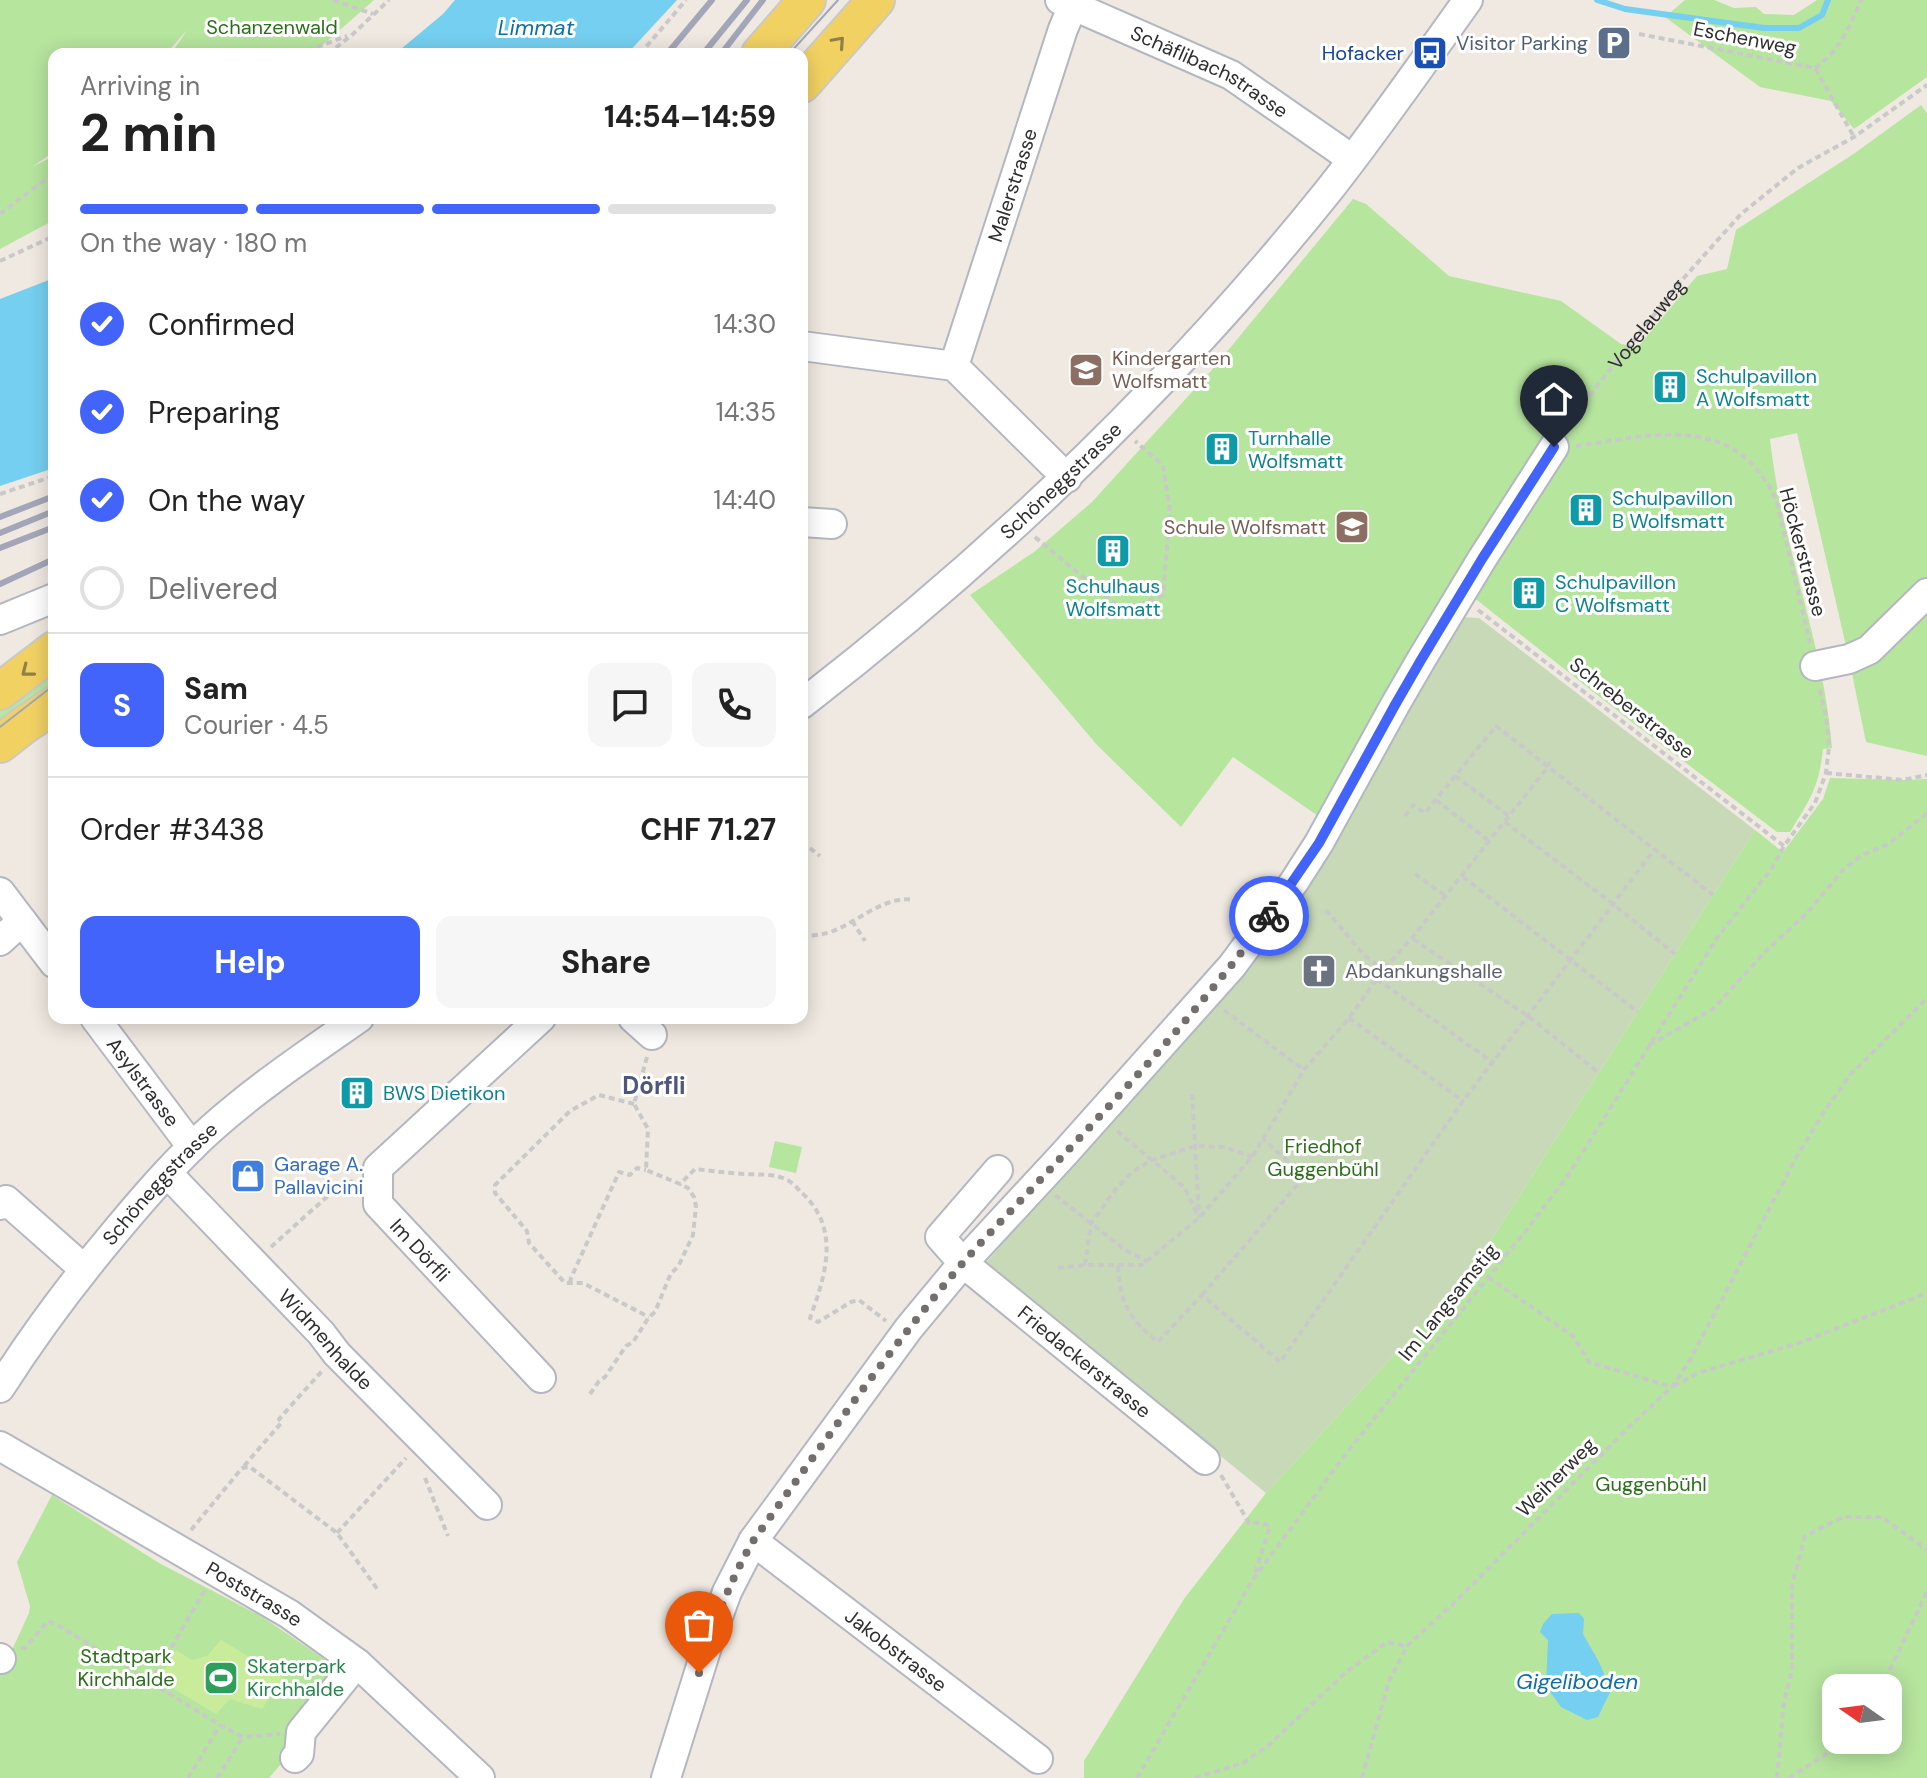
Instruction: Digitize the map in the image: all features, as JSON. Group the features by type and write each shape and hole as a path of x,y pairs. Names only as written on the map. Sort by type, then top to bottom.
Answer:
{"main road":[{"path":"765,48 807,0"},
{"path":"808,77 876,0"},
{"path":"0,691 48,655"},
{"path":"0,744 48,709"}],"street":[{"name":"Schöneggstrasse","path":"808,699 936,595 1067,478 1119,426 1273,256 1352,159 1468,0"},
{"name":"Schäflibachstrasse","path":"1066,3 1231,75 1352,159"},
{"name":"Malerstrasse","path":"954,366 1063,29 1066,3"},
{"path":"808,347 954,366 1067,478"},
{"path":"666,1778 727,1592 753,1541 904,1334 963,1263 1232,966 1294,882 1482,559 1554,447"},
{"path":"808,522 832,524"},
{"path":"1815,666 1849,659 1869,650 1927,593"},
{"path":"0,620 48,600"},
{"path":"0,892 48,955"},
{"path":"0,941 22,921"},
{"name":"Asylstrasse","path":"100,1024 192,1147"},
{"name":"Schöneggstrasse","path":"0,1388 84,1269 192,1147 263,1086 351,1024"},
{"path":"378,1168 534,1024"},
{"name":"Im Dörfli","path":"378,1168 378,1204 541,1378"},
{"name":"Friedackerstrasse","path":"998,1170 940,1237 963,1263 1205,1460"},
{"name":"Widmenhalde","path":"167,1173 321,1333 337,1354 487,1505"},
{"path":"0,1205 6,1200 84,1269"},
{"name":"Poststrasse","path":"0,1446 289,1614 357,1663 473,1775"},
{"name":"Jakobstrasse","path":"753,1541 1038,1759"},
{"path":"290,1760 357,1663"}],"path":[{"path":"333,0 374,14"},
{"path":"336,48 389,0"},
{"path":"645,48 686,0"},
{"path":"1815,68 1841,43 1861,0"},
{"path":"314,48 353,34"},
{"name":"Eschenweg","path":"1639,34 1815,68 1854,137"},
{"name":"Vogelauweg","path":"1554,447 1597,386 1682,280 1741,214 1798,168 1854,137 1927,85"},
{"path":"0,214 48,178"},
{"path":"0,261 48,239"},
{"path":"1019,522 1119,607 1139,605 1163,595 1170,511 1163,465 1119,426"},
{"name":"Höckerstrasse","path":"1554,447 1665,435 1694,435 1732,447 1772,488 1815,666 1829,747 1826,773 1815,803 1784,846"},
{"path":"0,494 48,478"},
{"name":"Schreberstrasse","path":"1459,598 1784,846"},
{"path":"1405,816 1413,805 1425,813 1496,726 1713,895"},
{"path":"1058,1268 1142,1265 1199,1218 1252,1157 1304,1070 1349,1018 1383,970 1446,896 1548,764"},
{"path":"1826,773 1903,780 1927,775"},
{"path":"1455,776 1509,816"},
{"path":"1436,800 1489,841"},
{"path":"1647,1046 1713,1009 1765,952 1806,914 1843,870 1862,855 1887,845 1927,813"},
{"path":"1505,822 1675,954"},
{"name":"Im Langsamstig","path":"1137,1778 1252,1581 1345,1455 1569,1174 1717,938 1772,868 1784,846"},
{"path":"808,847 820,856"},
{"path":"1202,1295 1280,1362 1463,1101 1655,849"},
{"path":"1415,874 1446,896"},
{"path":"1462,876 1638,1012"},
{"path":"808,936 830,933 881,906 914,900"},
{"path":"1326,910 1363,954 1383,970"},
{"path":"852,921 865,941"},
{"path":"1412,938 1528,1016 1599,1073"},
{"path":"1377,979 1492,1062"},
{"path":"1206,996 1304,1070"},
{"path":"1672,1387 1690,1360 1796,1158 1822,1115 1850,1075 1927,998"},
{"path":"1349,1018 1463,1101"},
{"path":"643,1026 634,1104 648,1129 646,1170"},
{"path":"1192,1094 1199,1218"},
{"path":"634,1104 599,1095 570,1111 495,1185 495,1193 527,1231 529,1243 565,1283 583,1283 649,1317"},
{"path":"1099,1116 1184,1187 1199,1218"},
{"path":"1118,1266 1121,1295 1128,1311 1140,1328 1158,1342 1305,1176 1262,1139"},
{"path":"1085,1265 1091,1224 1132,1172 1152,1160 1195,1146 1225,1147 1252,1157"},
{"path":"254,1264 330,1194 378,1168"},
{"path":"570,1283 619,1172 630,1175 637,1168 646,1170 688,1188 696,1206 693,1235 678,1267 671,1273 655,1312 590,1394"},
{"path":"680,1184 695,1169 768,1175 788,1180 809,1199 823,1222 827,1251 824,1282 810,1318 818,1322 859,1300 904,1334"},
{"path":"1039,1182 1125,1250 1147,1261"},
{"path":"1488,1277 1573,1336 1589,1362 1672,1387 1698,1373 1802,1342 1927,1293"},
{"path":"179,1549 188,1534 282,1422 279,1419 337,1354"},
{"name":"Weiherweg","path":"1362,1778 1389,1681 1407,1646 1672,1387"},
{"path":"337,1533 414,1451"},
{"path":"1205,1460 1220,1472 1249,1523 1270,1526 1252,1581"},
{"path":"242,1468 259,1471 337,1533 378,1590"},
{"path":"425,1479 448,1536"},
{"path":"1777,1778 1784,1701 1792,1670 1792,1585 1805,1536 1843,1517 1882,1517 1927,1550"},
{"path":"151,1682 216,1571"},
{"path":"1888,1674 1927,1592"},
{"path":"1920,1608 1927,1609"},
{"path":"1,1659 7,1647 25,1648 48,1621 220,1725 290,1760"},
{"path":"1195,1778 1243,1763 1252,1757 1270,1744 1345,1673 1387,1642 1407,1646"},
{"path":"188,1778 220,1725"},
{"path":"217,1778 243,1737"},
{"path":"1789,1778 1826,1754"}],"green space":[{"name":"Schanzenwald","path":"0,0 374,0 318,48 175,48 187,30 171,48 48,48 48,156 32,167 48,159 48,223 0,249"},
{"path":"1685,0 1714,0 1734,8 1756,7 1764,14 1794,15 1817,0 1927,0 1927,77 1854,129 1831,101 1760,87 1665,17"},
{"name":"Schule Wolfsmatt","path":"1921,105 1927,113 1927,756 1866,742 1797,433 1770,439 1783,516 1820,670 1832,748 1823,749 1812,793 1790,832 1777,832 1459,586 1321,818 1233,757 1181,827 1097,745 970,595 1034,552 1092,502 1211,371 1353,199 1366,204 1449,276 1561,301 1621,344 1638,347 1697,276 1727,269 1736,230 1855,153"},
{"name":"Friedhof Guggenbühl","path":"1461,617 1479,618 1755,830 1469,1274 1266,1493 985,1264 1249,958"},
{"path":"46,666 48,701 0,735 0,708"},
{"name":"Guggenbühl","path":"1830,778 1927,779 1927,1778 1084,1778 1084,1761 1184,1599 1266,1493 1469,1274 1755,830 1783,852 1823,799"},
{"path":"775,1141 802,1147 796,1173 769,1167"},
{"name":"Stadtpark Kirchhalde","path":"52,1495 159,1563 261,1616 346,1674 294,1749 269,1778 0,1778 0,1676 30,1606 17,1562"},
{"name":"Skaterpark Kirchhalde","path":"221,1640 283,1677 262,1709 230,1699 216,1714 159,1680 176,1650 192,1660 207,1656"}],"water":[{"name":"Limmat","path":"455,0 677,0 633,48 402,48"},
{"path":"48,280 48,470 0,486 0,299"},
{"name":"Gigeliboden","path":"1579,1613 1584,1619 1583,1634 1611,1690 1598,1717 1587,1720 1561,1707 1546,1686 1548,1640 1540,1632 1552,1614"}],"waterway":[{"path":"1597,0 1625,9 1764,28 1799,28 1822,15 1828,0"}],"tram line":[{"path":"794,48 838,0"},
{"path":"0,727 48,690"}],"railway":[{"path":"672,48 712,0"},
{"path":"708,48 747,0"},
{"path":"726,48 763,0"},
{"path":"0,517 48,498"},
{"path":"0,533 48,513"},
{"path":"0,548 48,529"},
{"path":"0,584 48,562"}],"way so far":[{"path":"699,1673 727,1592 753,1541 848,1408 963,1263 1188,1016 1232,966 1269,916"}],"place":[{"name":"Visitor Parking","path":"1614,43"},
{"name":"Hofacker","path":"1430,53"},
{"name":"Kindergarten Wolfsmatt","path":"1086,370"},
{"name":"Schulpavillon A Wolfsmatt","path":"1670,387"},
{"name":"Turnhalle Wolfsmatt","path":"1222,449"},
{"name":"Schulpavillon B Wolfsmatt","path":"1586,510"},
{"name":"Schule Wolfsmatt","path":"1352,527"},
{"name":"Schulhaus Wolfsmatt","path":"1113,551"},
{"name":"Schulpavillon C Wolfsmatt","path":"1529,593"},
{"name":"Abdankungshalle","path":"1319,971"},
{"name":"BWS Dietikon","path":"357,1093"},
{"name":"Garage A. Pallavicini","path":"248,1176"},
{"name":"Skaterpark Kirchhalde","path":"221,1678"}],"district":[{"name":"Dörfli","path":"654,1085"}],"route":[{"path":"1269,916 1319,843 1421,660 1554,447"}]}
